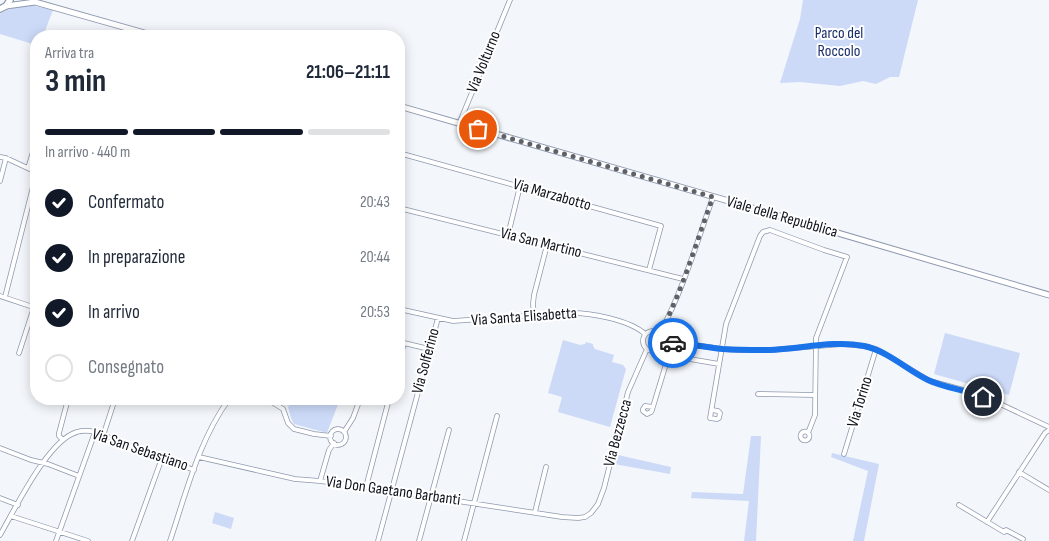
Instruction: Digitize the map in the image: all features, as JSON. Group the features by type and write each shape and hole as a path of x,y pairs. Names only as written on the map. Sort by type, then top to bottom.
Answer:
{"main road":[{"path":"3,7 10,0"}],"street":[{"name":"Via Volturno","path":"459,124 510,0"},
{"path":"3,7 34,1 134,30"},
{"name":"Viale della Repubblica","path":"405,108 1049,295"},
{"name":"Via Marzabotto","path":"405,155 661,226 648,270"},
{"path":"0,157 28,168 30,162"},
{"path":"0,181 6,158"},
{"path":"508,235 520,186"},
{"path":"660,333 668,319 684,278 713,197"},
{"path":"5,297 30,198"},
{"name":"Via San Martino","path":"405,209 684,278"},
{"path":"712,410 726,324 760,236 763,232 770,230 846,257 816,336 815,415 808,432"},
{"path":"534,315 534,295 547,245"},
{"path":"0,296 30,305"},
{"name":"Via Santa Elisabetta","path":"405,310 454,322 567,312 588,314 631,325 645,334"},
{"name":"Via Solferino","path":"378,541 438,318"},
{"path":"19,353 30,321"},
{"path":"651,331 660,333 663,343 657,351 647,349 644,346 645,334 651,331"},
{"path":"405,343 429,350"},
{"path":"663,343 722,349 770,350 848,344 864,346 876,349 930,381 971,392 1049,428 987,522"},
{"name":"Via Bezzecca","path":"588,515 596,507 601,496 628,392 647,349"},
{"name":"Via Torino","path":"844,454 876,349"},
{"path":"653,407 666,364 671,358 678,357 719,364"},
{"path":"758,394 815,395"},
{"path":"63,440 59,433 66,405"},
{"path":"103,436 113,405"},
{"name":"Via San Sebastiano","path":"0,535 43,463 63,440 77,432 87,430 194,470 220,411 225,405"},
{"path":"277,405 283,409 288,423 298,431 331,436"},
{"path":"344,432 354,418 358,405"},
{"path":"366,487 387,405"},
{"path":"464,541 497,416"},
{"path":"340,429 346,436 345,441 340,444 334,443 331,436 332,432 340,429"},
{"path":"419,541 449,430"},
{"path":"56,541 95,432"},
{"path":"320,481 334,443"},
{"path":"0,448 79,476"},
{"path":"132,541 162,458"},
{"name":"Via Don Gaetano Barbanti","path":"199,458 296,479 366,487 575,518 582,518 588,515"},
{"path":"535,512 546,467"},
{"path":"170,541 194,470"},
{"path":"1019,472 1049,490"},
{"path":"0,498 18,505"},
{"path":"959,505 1004,532 1006,530 1023,539"},
{"path":"11,516 88,541"}],"green space":[{"name":"Parco del Roccolo","path":"803,0 918,0 899,77 890,77 876,84 863,81 840,86 800,82 780,83 800,19"},
{"path":"35,6 53,10 45,30 30,30 30,43 0,34 0,14 12,8"},
{"path":"945,333 1020,353 1009,395 934,374"},
{"path":"563,340 580,345 586,342 593,344 595,349 614,355 612,362 623,365 626,369 610,427 558,412 562,397 548,393"},
{"path":"289,405 338,405 327,433 294,424 288,407"},
{"path":"751,436 761,436 756,541 744,541 749,501 691,498 692,492 743,494"},
{"path":"832,453 879,464 864,541 853,541 868,471 831,457"},
{"path":"618,455 671,467 670,474 614,464"},
{"path":"215,512 234,518 231,529 212,523"}],"way so far":[{"path":"478,129 713,197 684,278 668,319 660,333 663,343 673,343"}],"route":[{"path":"673,343 738,350 786,349 832,344 864,346 876,349 925,379 983,397"}]}
